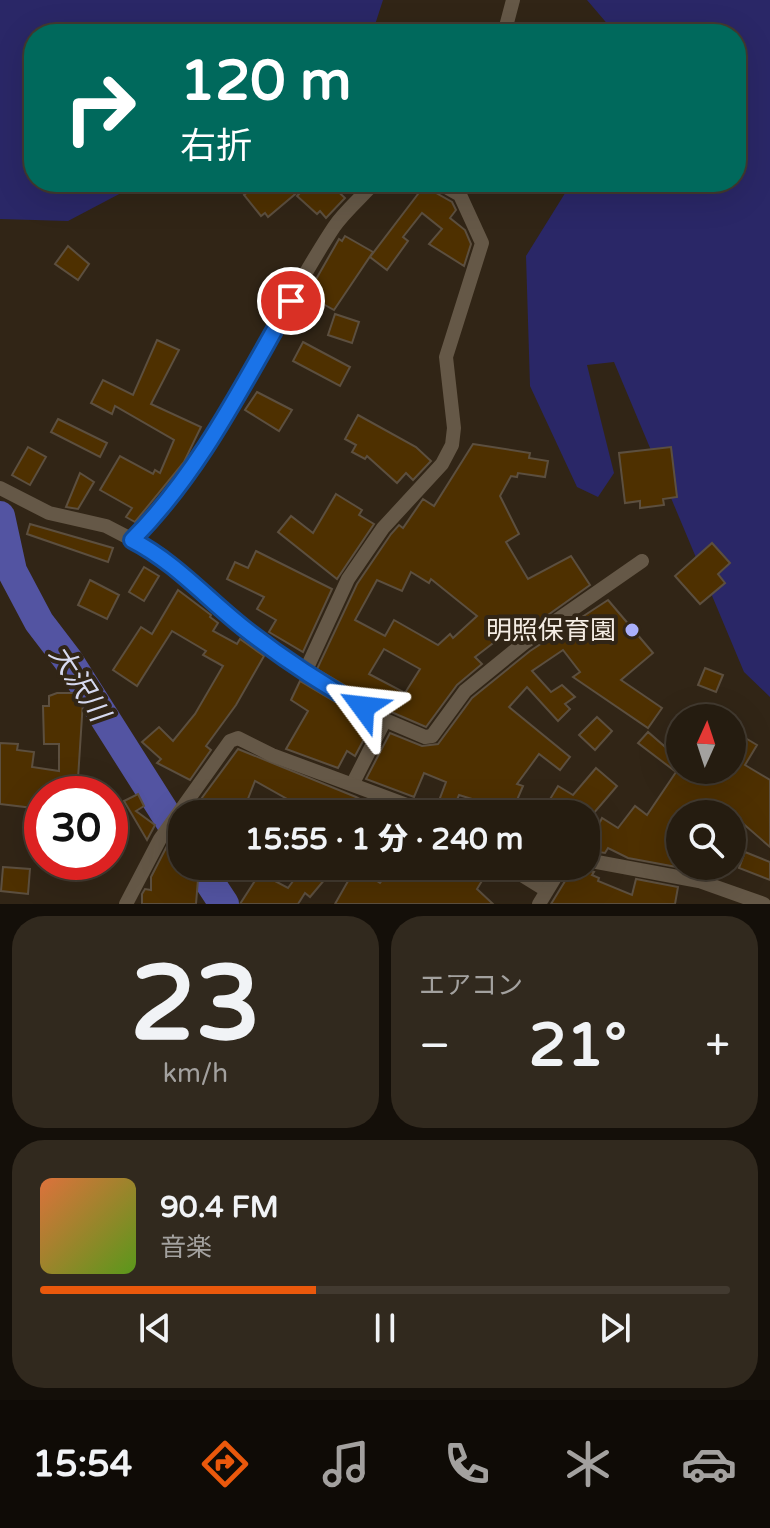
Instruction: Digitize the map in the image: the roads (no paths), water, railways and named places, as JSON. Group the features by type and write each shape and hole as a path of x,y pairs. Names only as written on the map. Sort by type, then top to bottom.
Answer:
{"street":[{"path":"507,24 513,0"},
{"path":"132,540 170,499 201,457 335,225 366,192"},
{"path":"305,672 357,566 383,528 442,464 452,445 454,428 446,357 482,243 460,195 455,192"},
{"path":"0,488 49,513 106,526 160,554 244,628 305,672 385,720 425,737 432,736 465,691 524,643 642,561"},
{"path":"353,783 385,720"},
{"path":"126,904 160,839 230,741 238,738 272,755 396,800"},
{"path":"600,863 699,881 764,904"},
{"path":"523,880 542,897 553,880"}],"waterway":[{"name":"大沢川","path":"0,516 12,571 39,622 68,660 168,818"},
{"name":"大沢川","path":"208,880 224,904"}],"place":[{"name":"明照保育園","path":"632,630"}]}
